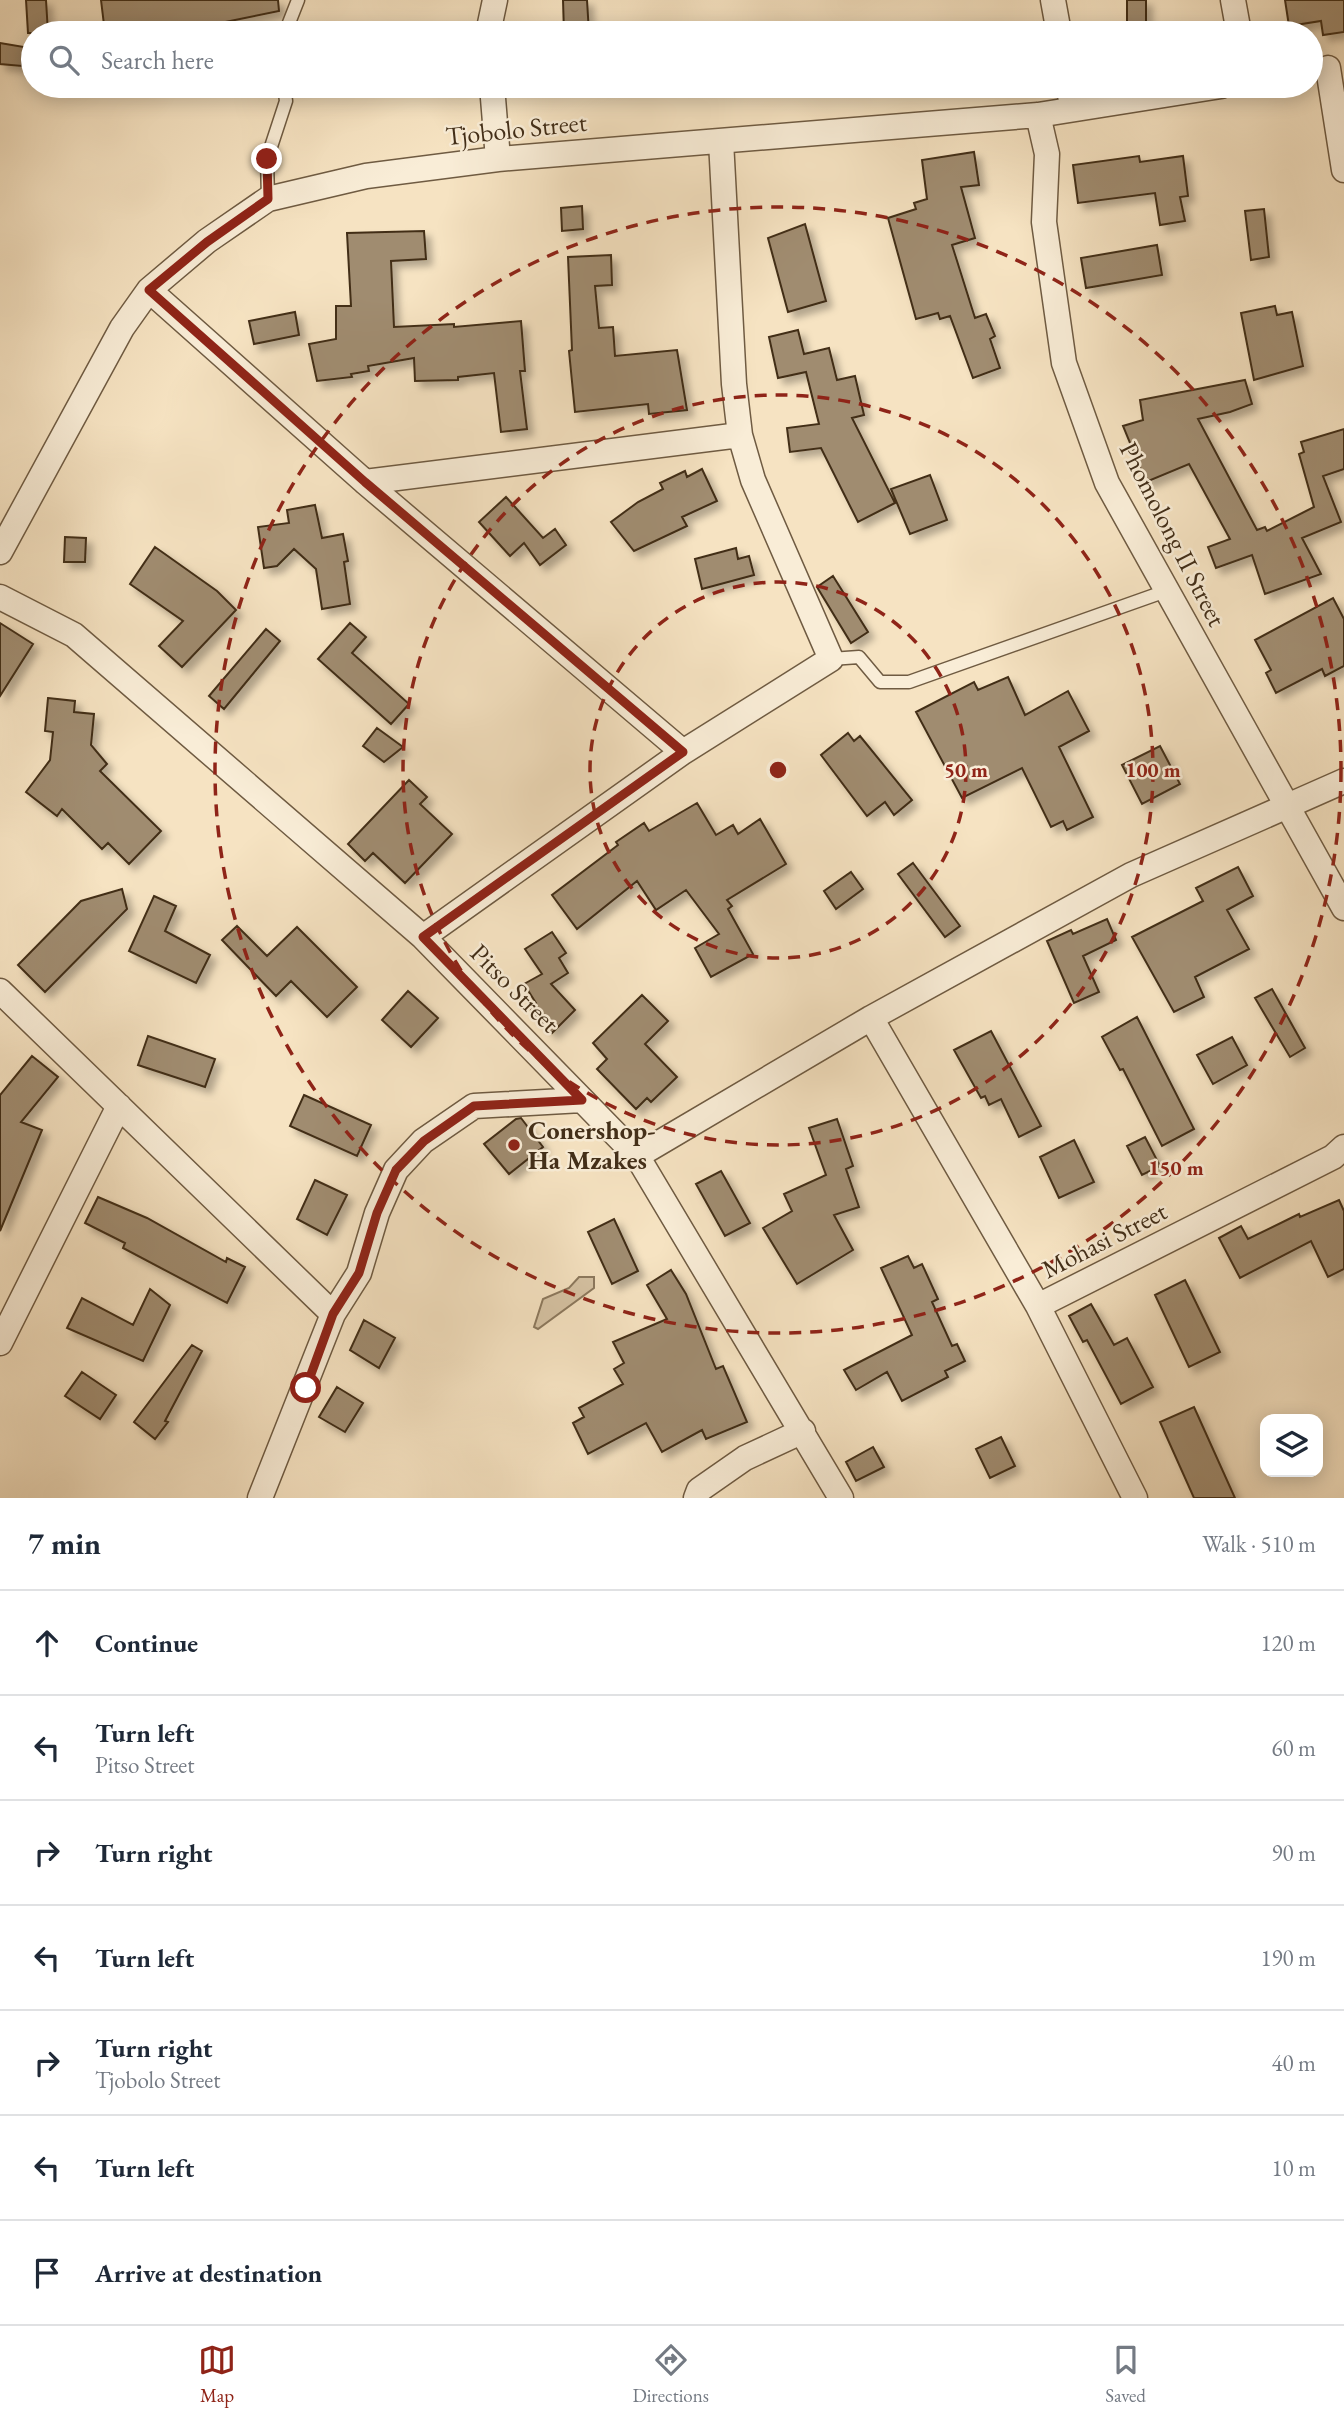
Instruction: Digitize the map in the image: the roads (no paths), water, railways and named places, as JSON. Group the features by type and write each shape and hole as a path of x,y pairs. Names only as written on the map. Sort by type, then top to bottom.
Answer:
{"street":[{"path":"491,21 495,0"},
{"path":"1053,0 1057,21"},
{"path":"1233,0 1237,21"},
{"path":"1328,68 1344,170"},
{"path":"493,98 498,159"},
{"name":"Tjobolo Street","path":"0,552 122,328 149,290 207,242 268,199 366,176 498,159 1038,115 1071,98"},
{"name":"Phomolong II Street","path":"1038,115 1047,154 1044,222 1064,363 1107,483 1344,908"},
{"path":"423,937 683,752 831,659 753,480 740,435 734,384 722,141"},
{"path":"149,290 365,482 683,752"},
{"path":"365,482 740,435"},
{"name":"Pitso Street","path":"0,597 74,635 423,937 637,1156 841,1498"},
{"path":"637,1156 871,1018 1131,875 1344,781"},
{"path":"0,990 333,1314"},
{"path":"871,1018 1038,1306 1135,1498"},
{"path":"260,1498 333,1314 359,1273 377,1213 396,1170 424,1141 474,1106 582,1100"},
{"path":"0,1343 119,1106"},
{"name":"Mohasi Street","path":"1038,1306 1333,1157 1344,1147"},
{"path":"696,1498 699,1490 745,1458 803,1431"}],"lane":[{"path":"290,21 298,0"},
{"path":"268,199 267,159 286,98"},
{"path":"831,659 859,657 880,682 909,682 1166,591"}],"place":[{"name":"Conershop- Ha Mzakes","path":"514,1145"}]}
